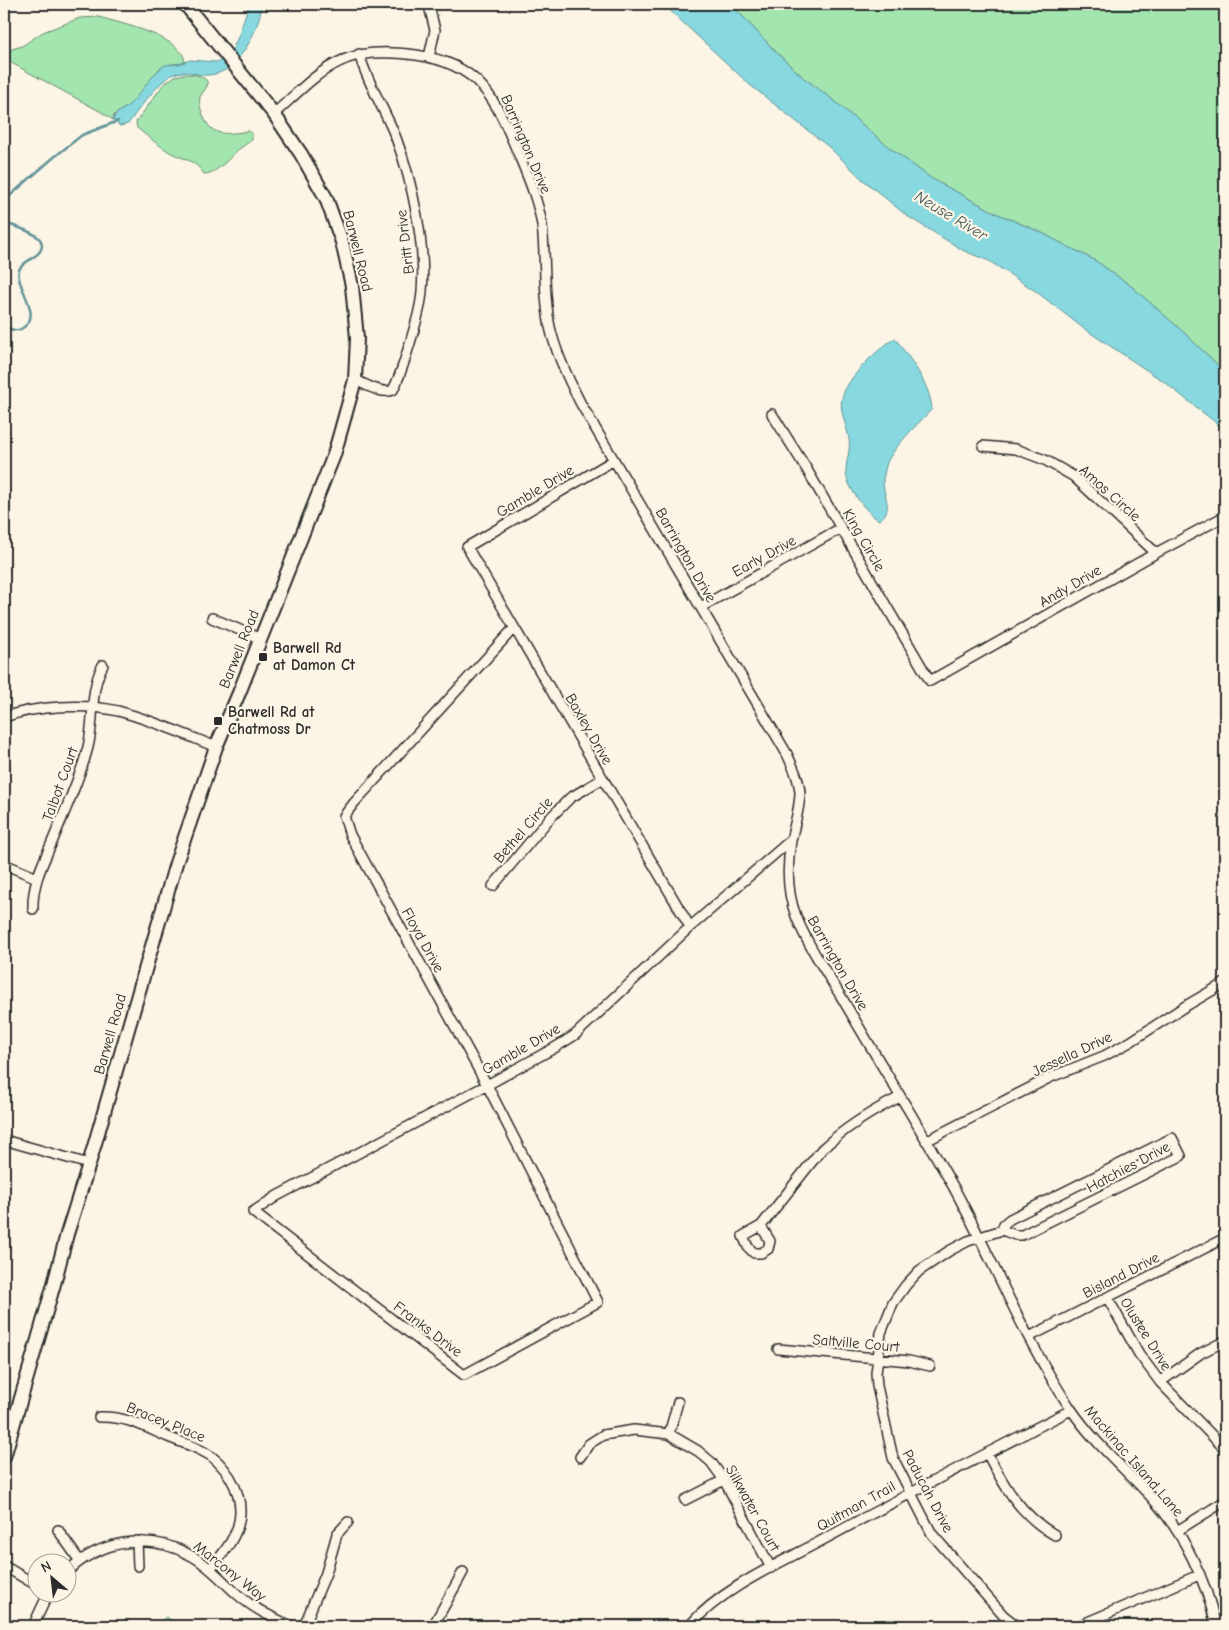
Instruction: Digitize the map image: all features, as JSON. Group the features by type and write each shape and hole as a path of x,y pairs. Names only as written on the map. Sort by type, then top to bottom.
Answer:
{"street":[{"name":"Barwell Road","path":"4,1457 9,1421 54,1284 176,863 216,747 334,455 354,380 356,320 352,286 342,242 326,198 313,173 274,114 185,4"},
{"path":"424,4 429,6 435,30 429,57"},
{"name":"Barrington Drive","path":"274,114 323,70 345,58 359,54 391,52 429,57 455,66 471,75 487,91 502,116 528,177 539,211 542,226 547,310 555,346 571,384 700,607 788,754 796,774 799,783 799,801 788,861 789,883 796,918 980,1238"},
{"name":"Britt Drive","path":"354,380 386,392 393,390 403,368 421,305 423,281 422,253 412,191 403,159 389,122 364,72 359,54"},
{"name":"King Circle","path":"772,414 806,468 930,681"},
{"name":"Amos Circle","path":"983,446 1016,449 1045,460 1073,476 1156,553"},
{"name":"Gamble Drive","path":"470,545 614,460"},
{"name":"Andy Drive","path":"930,681 1225,516"},
{"name":"Early Drive","path":"700,607 841,528"},
{"name":"Baxley Drive","path":"470,545 467,547 690,927"},
{"path":"212,618 261,639"},
{"name":"Floyd Drive","path":"514,628 344,816 350,835 487,1085 598,1302"},
{"name":"Talbot Court","path":"33,909 32,896 37,878 78,781 88,746 96,677 103,665"},
{"path":"4,717 32,709 93,708 116,711 138,717 216,747"},
{"name":"Bethel Circle","path":"493,886 549,819 570,798 602,779"},
{"name":"Gamble Drive","path":"252,1212 276,1196 487,1085 574,1035 690,927 791,840"},
{"path":"4,864 37,878"},
{"name":"Jessella Drive","path":"926,1142 1051,1078 1130,1042 1225,983"},
{"path":"761,1226 770,1241 768,1249 761,1253 754,1253 748,1247 743,1236 761,1226 833,1139 856,1122 900,1097"},
{"name":"Hatchies Drive","path":"980,1238 1002,1230 1015,1235 1027,1233 1181,1156 1172,1138 1010,1219 1004,1224 1002,1230"},
{"path":"4,1140 89,1164"},
{"name":"Franks Drive","path":"252,1212 464,1375 598,1302"},
{"name":"Mackinac Island Lane","path":"980,1238 1043,1366 1071,1410 1107,1453 1152,1499 1177,1531 1199,1575 1216,1626"},
{"name":"Paducah Drive","path":"980,1238 956,1248 919,1271 893,1303 881,1333 877,1386 893,1458 938,1542 1003,1615 1017,1626"},
{"name":"Bisland Drive","path":"1029,1337 1225,1238"},
{"name":"Olustee Drive","path":"1107,1297 1139,1354 1160,1382 1225,1449"},
{"path":"1160,1382 1201,1353 1225,1341"},
{"name":"Saltville Court","path":"778,1349 909,1361 930,1366"},
{"path":"670,1434 678,1402"},
{"name":"Quitman Trail","path":"689,1626 711,1604 771,1568 910,1492 1071,1410"},
{"name":"Bracey Place","path":"99,1418 114,1417 128,1420 207,1453 224,1468 236,1492 240,1508 240,1520 228,1548 210,1570"},
{"name":"Silkwater Court","path":"580,1457 589,1444 603,1436 634,1430 670,1434 698,1451 711,1462 724,1480 771,1568"},
{"path":"987,1453 1014,1500 1034,1522 1055,1535"},
{"path":"685,1500 724,1480"},
{"path":"1177,1531 1225,1501"},
{"path":"304,1626 326,1573 337,1534 348,1522"},
{"path":"58,1530 79,1560"},
{"path":"137,1541 138,1566"},
{"name":"Marcony Way","path":"79,1560 105,1547 137,1541 160,1543 192,1556 253,1607 266,1616 292,1626"},
{"path":"4,1566 28,1580"},
{"path":"432,1626 463,1572"},
{"path":"1078,1626 1199,1575"},
{"path":"33,1626 45,1602"}],"green space":[{"path":"731,4 871,4 873,7 880,4 1225,4 1225,372 1131,286 1096,261 1040,232 998,214 932,179 890,148 805,79 776,52"},
{"path":"99,17 141,29 161,38 180,51 185,63 171,64 160,68 132,103 114,115 113,120 6,60 5,56 12,49 22,46 43,32 80,18"},
{"path":"185,74 201,76 208,83 200,97 200,102 205,121 210,127 220,133 249,131 252,133 252,140 218,168 209,173 204,174 192,162 168,151 137,128 136,122 163,85 175,76"},
{"path":"166,1617 182,1626 155,1626"}],"water":[{"path":"249,4 262,4 257,26 245,49 229,68 219,73 208,75 183,72 174,74 162,82 128,124 120,126 113,120 165,65 179,64 190,60 216,62 222,60 233,48"},
{"name":"Neuse River","path":"663,4 731,4 776,52 805,79 890,148 932,179 998,214 1040,232 1096,261 1131,286 1225,372 1225,430 1163,381 1083,328 1034,290 989,261 964,251 907,216 862,179 830,148 750,85"},
{"path":"895,338 923,380 932,409 913,428 888,460 883,481 887,507 884,516 879,520 863,506 847,480 846,470 849,443 841,403 845,390 856,373 872,356"}],"waterway":[{"path":"4,201 82,135 118,121"},
{"path":"4,223 35,235 41,241 42,246 38,254 21,266 19,270 19,277 28,301 31,317 28,323 21,329 10,329 4,325"}],"place":[{"name":"Barwell Rd at Damon Ct","path":"263,657"},
{"name":"Barwell Rd at Chatmoss Dr","path":"218,721"}]}
